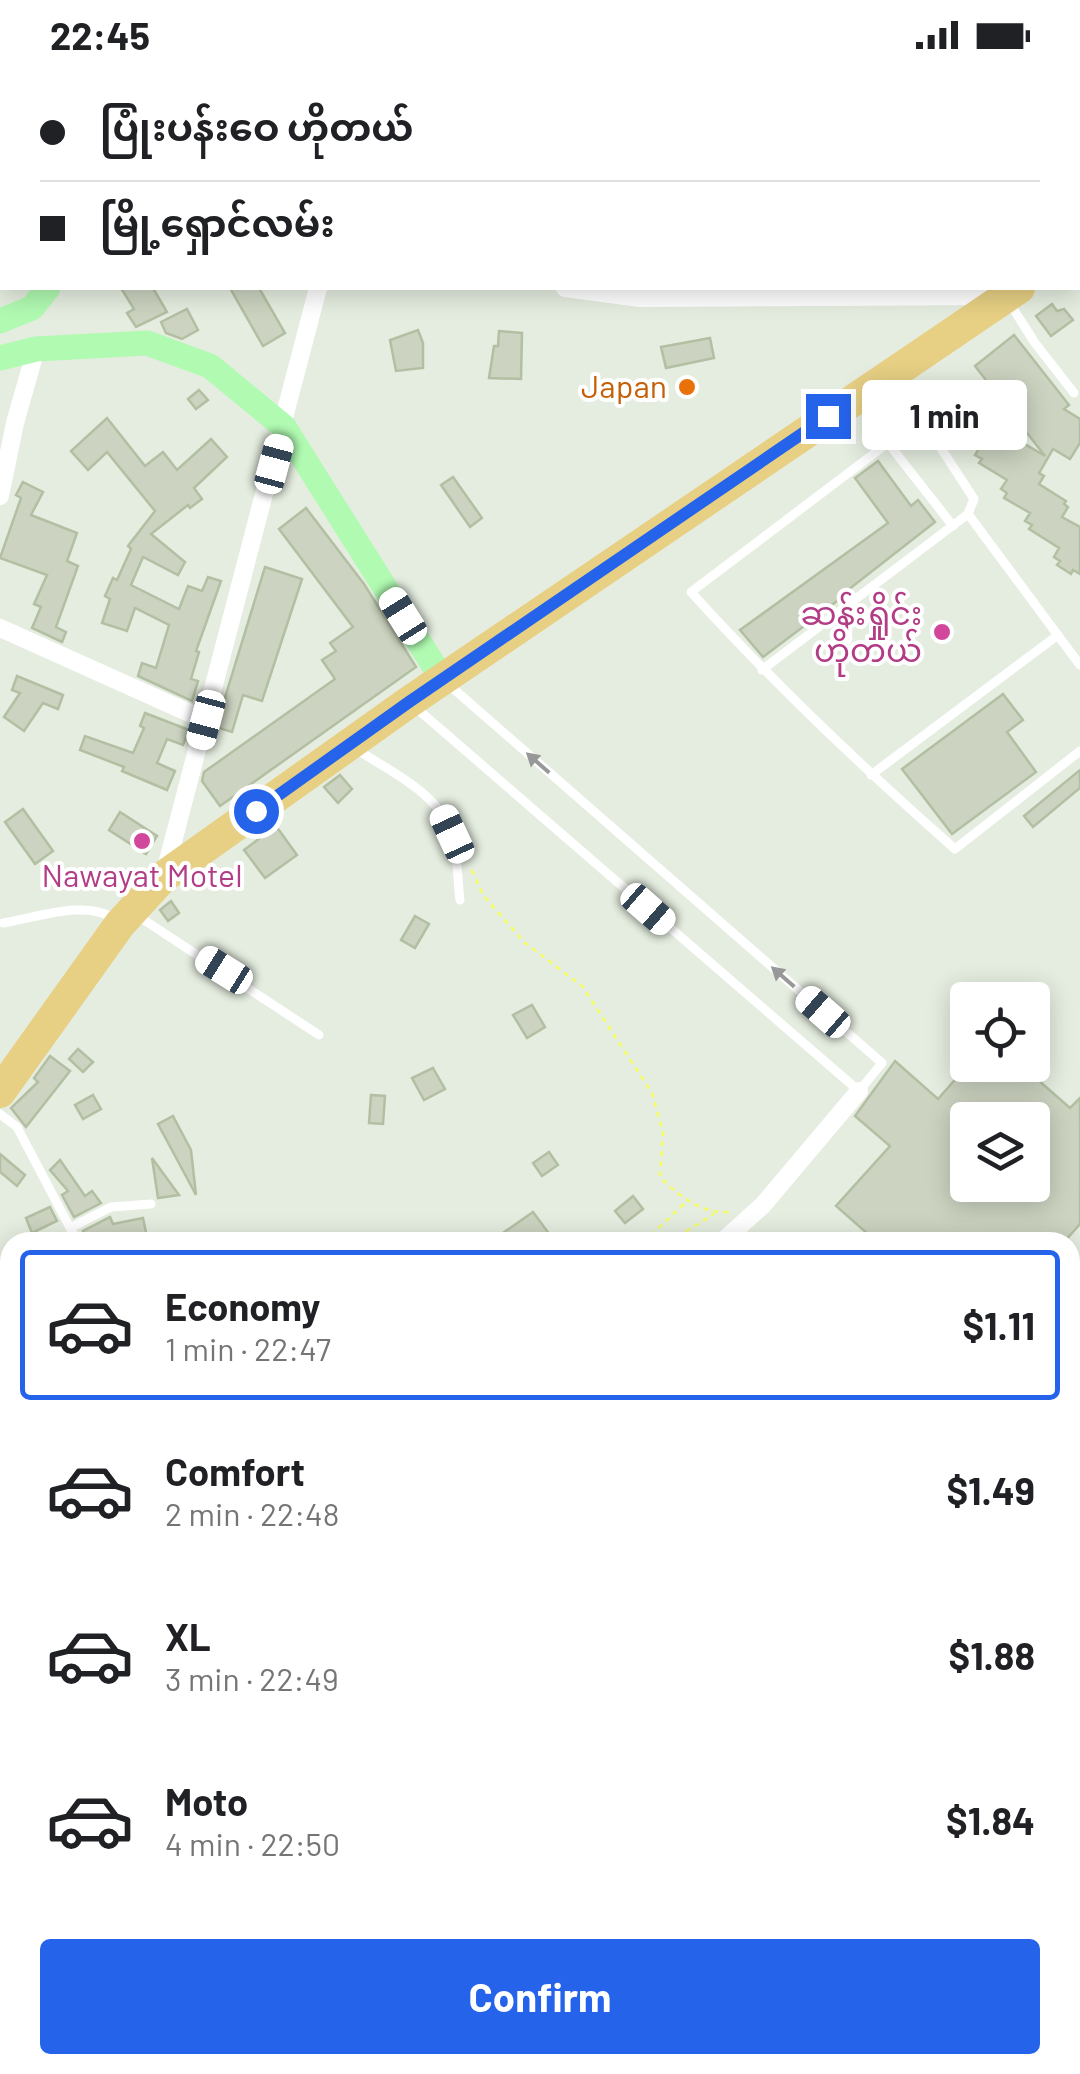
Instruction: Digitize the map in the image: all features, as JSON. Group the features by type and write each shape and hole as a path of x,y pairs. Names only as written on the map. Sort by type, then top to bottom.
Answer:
{"highway":[{"path":"0,1092 126,918 164,877 409,702 1012,292"}],"main road":[{"path":"0,321 32,308 46,290"},
{"path":"0,358 36,349 147,343 210,366 284,427 443,680"}],"street":[{"path":"164,877 318,290"},
{"path":"579,290 640,298 1012,292"},
{"path":"0,496 36,349"},
{"path":"0,628 206,720"},
{"path":"733,1232 763,1205 858,1091"}],"lane":[{"path":"1012,292 1036,343 1074,393"},
{"path":"762,670 968,514 974,499 892,372"},
{"path":"953,526 888,443 691,592 762,670 955,849 1080,750"},
{"path":"968,514 1080,664"},
{"path":"871,775 1058,635"},
{"path":"409,702 858,1091 882,1063 443,680"},
{"path":"349,744 420,792 442,812 452,834 460,900"},
{"path":"3,923 84,910 126,918 319,1036"},
{"path":"0,1114 17,1127 72,1232"},
{"path":"70,1228 111,1207 151,1204"}],"path":[{"path":"472,870 505,922 524,942 582,986 600,1009 652,1093 663,1132 660,1177 688,1200 715,1213"},
{"path":"654,1232 688,1200"},
{"path":"685,1232 715,1213 763,1205"}],"building":[{"path":"122,290 154,290 167,312 136,327 127,313 134,309"},
{"path":"231,290 260,290 285,333 263,346"},
{"path":"1052,304 1057,311 1064,309 1073,320 1051,336 1036,316"},
{"path":"187,309 198,330 182,339 166,333 161,322"},
{"path":"418,330 423,343 423,368 396,371 390,340"},
{"path":"499,331 522,333 521,379 489,378"},
{"path":"1014,335 1069,405 1064,409 1080,419 1080,443 1070,459 1053,449 1039,473 1044,476 1039,484 1066,501 1068,507 1062,517 1080,527 1080,574 1073,570 1071,574 1057,565 1060,561 1054,557 1059,548 1029,529 1032,525 1025,521 1030,513 1004,498 1007,493 1001,489 1007,480 979,463 982,459 975,455 993,425 1045,456 975,366"},
{"path":"710,338 714,358 666,368 661,347"},
{"path":"199,390 208,400 196,409 188,399"},
{"path":"107,418 145,466 163,452 177,470 211,439 227,457 194,488 202,499 151,534 185,562 178,575 143,557 131,585 179,609 188,586 202,591 208,577 221,581 196,651 199,652 191,679 198,681 192,701 138,676 142,663 156,668 169,625 135,608 127,631 102,623 110,599 105,596 113,578 117,580 131,549 128,546 155,511 107,452 88,470 71,451"},
{"path":"878,461 911,506 918,500 935,522 763,657 740,630 888,523 855,478"},
{"path":"453,477 482,518 470,527 441,485"},
{"path":"23,482 43,492 31,515 77,533 67,561 78,566 56,627 66,632 62,642 32,628 41,607 34,604 47,575 0,558"},
{"path":"306,508 364,584 416,667 220,806 202,781 204,772 335,679 322,660 336,651 330,643 353,627 279,529"},
{"path":"265,567 302,579 262,701 243,695 232,732 216,727"},
{"path":"17,676 63,695 58,709 43,703 24,731 4,717 20,693 12,690"},
{"path":"1003,694 1023,720 1007,732 1036,772 952,834 902,769"},
{"path":"145,713 189,730 183,745 167,739 157,763 175,771 167,790 80,750 85,736 133,753 144,728 140,726"},
{"path":"1080,770 1080,788 1033,827 1024,816"},
{"path":"340,775 352,789 338,803 324,787"},
{"path":"23,809 53,851 35,864 5,822"},
{"path":"120,812 157,836 146,854 109,830"},
{"path":"276,826 297,855 265,878 244,850"},
{"path":"171,901 179,913 168,921 160,910"},
{"path":"415,916 429,924 415,948 401,940"},
{"path":"532,1005 545,1027 527,1038 513,1015"},
{"path":"78,1049 93,1062 83,1072 69,1059"},
{"path":"50,1056 70,1071 26,1127 11,1108 38,1082 34,1078"},
{"path":"895,1061 938,1099 953,1082 1040,1082 1070,1108 1080,1098 1080,1224 1073,1232 866,1232 836,1206 890,1146 855,1116"},
{"path":"433,1068 445,1089 424,1100 412,1078"},
{"path":"93,1095 101,1109 83,1119 75,1105"},
{"path":"371,1095 385,1096 383,1124 369,1123"},
{"path":"173,1116 191,1150 196,1195 158,1124"},
{"path":"549,1152 558,1165 542,1176 533,1163"},
{"path":"0,1154 25,1175 17,1186 0,1172"},
{"path":"152,1158 179,1195 158,1198"},
{"path":"60,1160 85,1196 92,1191 101,1203 74,1217 62,1195 68,1191 50,1170"},
{"path":"633,1196 643,1209 625,1223 615,1211"},
{"path":"50,1207 57,1221 32,1232 26,1218"},
{"path":"533,1212 548,1232 504,1232"},
{"path":"110,1217 113,1224 143,1218 146,1232 84,1232"}],"place":[{"name":"Japan","path":"687,387"},
{"name":"ဆန်းရှိုင်း ဟိုတယ်","path":"942,632"},
{"name":"Nawayat Motel","path":"142,841"}],"route":[{"path":"256,811 828,416"}]}
